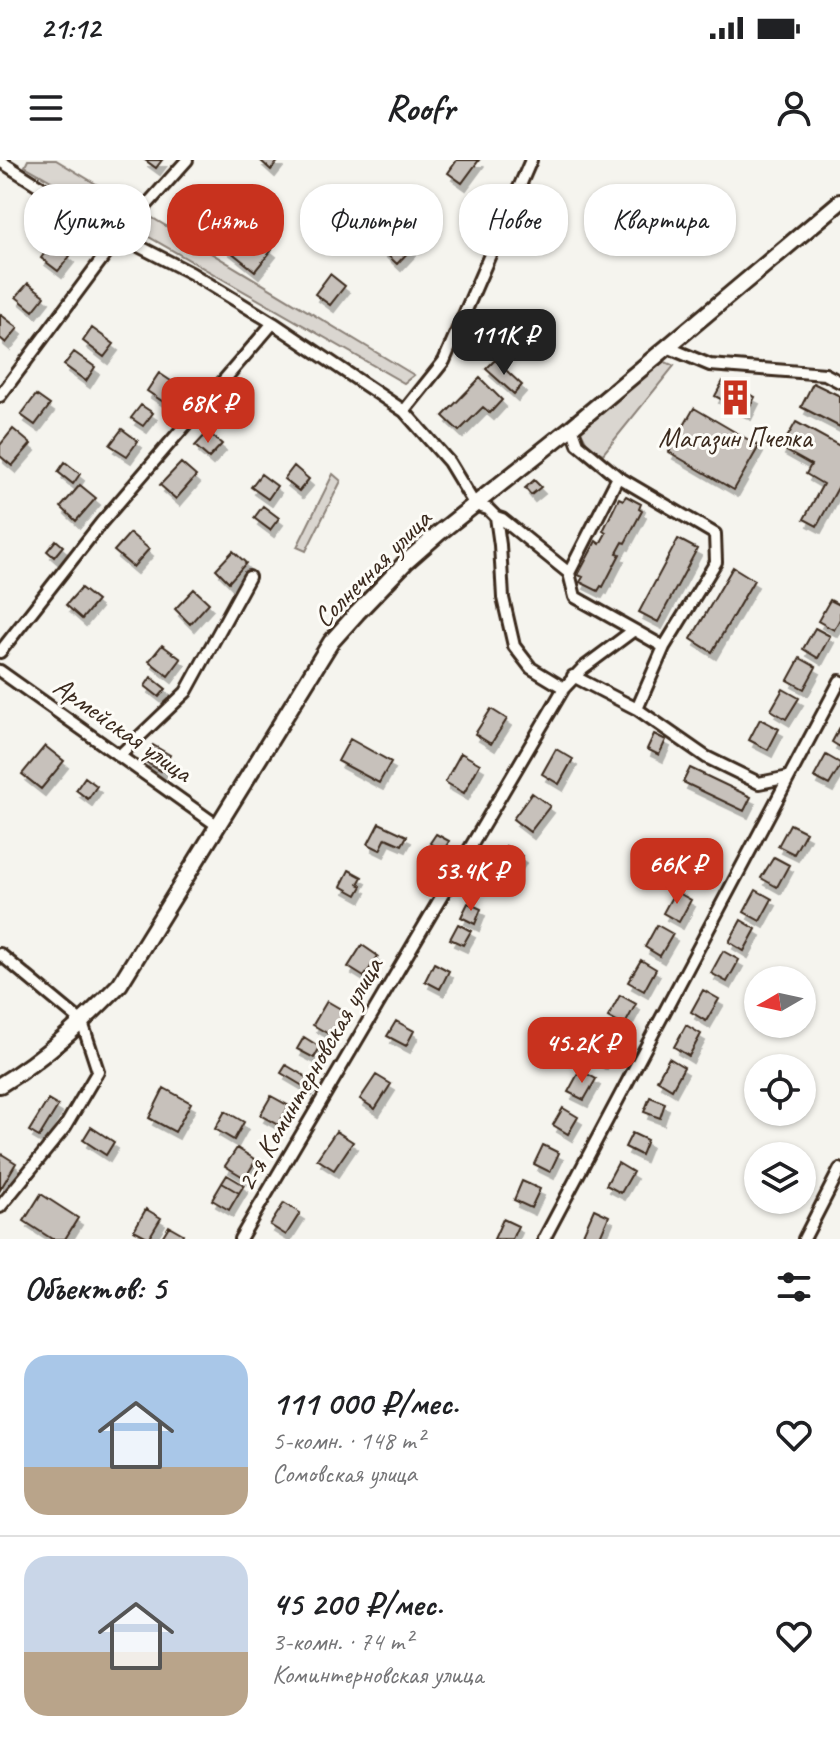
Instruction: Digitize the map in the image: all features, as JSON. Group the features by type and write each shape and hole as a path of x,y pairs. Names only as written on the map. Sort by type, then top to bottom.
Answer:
{"street":[{"path":"151,200 187,160"},
{"path":"404,411 444,361 531,160"},
{"path":"0,161 36,184"},
{"name":"Солнечная улица","path":"0,1085 49,1052 120,984 331,642 365,604 406,562 840,202"},
{"path":"151,252 273,323 404,411 449,462 475,505 488,509 502,519 569,573 575,597 664,647"},
{"path":"0,396 106,256"},
{"path":"0,652 101,523 273,323"},
{"path":"667,347 710,365 825,374 840,382"},
{"path":"572,427 583,450 618,477 715,534 716,562 664,647 637,709"},
{"path":"569,573 618,477"},
{"path":"496,517 503,598 514,646 531,668 564,688"},
{"path":"119,756 186,692 249,577"},
{"name":"2-я Коминтерновская улица","path":"240,1239 564,688 573,676 634,630"},
{"name":"Армейская улица","path":"0,671 218,826"},
{"path":"573,676 637,709 706,757 759,783 789,777"},
{"path":"544,1239 840,681"},
{"path":"0,954 82,1022 98,1071 65,1127 0,1207"},
{"path":"804,1239 840,1169"}],"shaded area":[{"path":"28,160 56,160 96,184 56,184 25,166"},
{"path":"151,217 167,227 167,247 151,238"},
{"path":"182,256 216,256 414,375 404,383"},
{"path":"663,361 674,366 603,454 589,447 580,430"},
{"path":"333,474 341,481 306,551 297,547"}],"building":[{"path":"145,160 162,160 156,168"},
{"path":"260,160 279,160 271,170"},
{"path":"457,160 479,160 462,183 448,173"},
{"path":"42,256 70,256 58,271 41,258"},
{"path":"236,256 267,256 255,271"},
{"path":"388,256 405,256 397,264"},
{"path":"330,274 345,286 330,305 315,294"},
{"path":"28,283 45,296 33,311 16,297"},
{"path":"0,314 18,328 6,343 0,338"},
{"path":"92,328 114,344 104,357 83,341"},
{"path":"74,352 95,367 86,381 64,365"},
{"path":"495,360 522,385 514,394 486,369"},
{"path":"159,373 177,385 165,403 147,391"},
{"path":"480,378 502,400 490,413 483,407 459,431 443,416"},
{"name":"Магазин Пчелка","path":"723,381 755,397 747,413 715,396"},
{"path":"813,383 840,396 840,427 801,407"},
{"path":"36,395 50,405 35,425 21,415"},
{"path":"141,405 153,413 143,426 131,418"},
{"path":"694,408 759,446 734,490 669,452"},
{"path":"796,422 840,446 840,484 817,526 804,519 823,484 806,474 811,465 781,448"},
{"path":"13,429 31,444 12,466 0,456 0,445"},
{"path":"122,429 138,441 127,456 110,445"},
{"path":"208,432 222,444 209,458 195,446"},
{"path":"65,462 80,474 73,484 58,472"},
{"path":"181,463 196,476 176,499 160,485"},
{"path":"294,466 309,479 299,491 284,479"},
{"path":"261,474 277,486 268,499 251,487"},
{"path":"534,480 541,487 531,495 525,488"},
{"path":"80,485 96,498 76,521 61,507"},
{"path":"626,496 641,504 639,509 642,511 617,553 620,554 603,587 598,591 580,582 583,577 578,575 596,541 600,544 606,533 603,531 619,498 623,500"},
{"path":"263,506 279,518 270,530 254,518"},
{"path":"130,533 149,549 133,567 114,551"},
{"path":"678,539 697,549 658,622 639,612"},
{"path":"56,540 63,546 54,557 47,551"},
{"path":"233,551 246,563 229,582 216,569"},
{"path":"733,567 754,580 712,652 691,639"},
{"path":"81,588 97,601 82,619 66,605"},
{"path":"194,589 209,603 190,624 175,609"},
{"path":"830,600 840,605 840,619 834,630 818,621"},
{"path":"815,628 830,636 818,658 803,649"},
{"path":"162,645 181,659 168,676 149,661"},
{"path":"800,658 816,667 804,689 788,680"},
{"path":"151,677 166,689 159,697 145,686"},
{"path":"783,689 799,698 786,719 771,710"},
{"path":"491,709 507,719 491,744 475,734"},
{"path":"760,719 779,729 768,750 749,740"},
{"path":"840,727 840,747 832,742"},
{"path":"654,734 666,740 659,755 647,749"},
{"path":"350,739 391,762 379,783 338,761"},
{"path":"153,745 170,755 161,771 144,761"},
{"path":"45,746 64,761 41,789 22,774"},
{"path":"556,749 573,759 559,784 542,774"},
{"path":"461,753 480,764 464,793 445,782"},
{"path":"826,755 840,763 829,785 814,777"},
{"path":"690,768 751,797 744,811 683,782"},
{"path":"85,777 97,786 88,799 76,790"},
{"path":"532,793 550,806 530,832 513,819"},
{"path":"379,823 407,836 402,845 386,838 380,850 368,844"},
{"path":"790,824 806,832 794,854 778,846"},
{"path":"436,834 449,841 444,851 430,843"},
{"path":"506,846 522,856 503,888 487,879"},
{"path":"774,857 789,865 777,887 761,878"},
{"path":"349,870 362,877 358,884 362,886 357,895 341,886"},
{"path":"756,890 772,899 760,921 744,912"},
{"path":"675,891 691,900 679,922 663,913"},
{"path":"468,903 481,909 475,924 461,917"},
{"path":"741,920 756,929 744,951 729,942"},
{"path":"458,924 471,931 463,945 450,939"},
{"path":"657,925 673,934 660,956 645,947"},
{"path":"362,945 378,956 364,977 348,967"},
{"path":"723,951 739,960 727,982 711,973"},
{"path":"641,960 656,969 644,991 628,982"},
{"path":"434,963 449,971 440,989 425,981"},
{"path":"703,990 719,999 706,1021 691,1012"},
{"path":"620,995 636,1004 624,1026 608,1017"},
{"path":"327,1001 346,1012 332,1036 313,1025"},
{"path":"396,1021 414,1031 406,1046 387,1036"},
{"path":"686,1025 701,1034 689,1056 674,1047"},
{"path":"600,1033 615,1042 603,1063 587,1055"},
{"path":"304,1037 320,1047 314,1058 297,1049"},
{"path":"669,1058 684,1067 672,1089 657,1080"},
{"path":"286,1065 313,1081 308,1089 281,1073"},
{"path":"580,1070 596,1079 584,1100 568,1092"},
{"path":"376,1075 391,1084 375,1109 360,1099"},
{"path":"164,1088 191,1103 175,1132 149,1118"},
{"path":"271,1096 289,1106 278,1125 260,1115"},
{"path":"650,1097 665,1103 660,1118 644,1112"},
{"path":"48,1100 58,1106 39,1137 29,1131"},
{"path":"563,1108 578,1117 568,1134 553,1125"},
{"path":"225,1111 244,1122 234,1140 215,1129"},
{"path":"91,1127 114,1142 106,1155 83,1140"},
{"path":"336,1131 353,1142 334,1170 317,1159"},
{"path":"632,1133 647,1140 641,1155 625,1147"},
{"path":"543,1145 559,1153 550,1172 534,1164"},
{"path":"237,1148 256,1160 245,1178 225,1166"},
{"path":"0,1153 16,1163 0,1190"},
{"path":"618,1163 633,1172 621,1193 606,1185"},
{"path":"227,1175 244,1185 239,1193 222,1183"},
{"path":"522,1181 540,1189 531,1208 514,1200"},
{"path":"222,1183 239,1193 229,1210 212,1200"},
{"path":"41,1194 78,1218 65,1239 52,1239 24,1221"},
{"path":"284,1203 300,1213 286,1235 270,1225"},
{"path":"146,1209 161,1218 149,1238 134,1230"},
{"path":"594,1209 609,1216 599,1239 583,1234"},
{"path":"503,1219 518,1226 512,1239 494,1239"},
{"path":"169,1226 183,1234 180,1239 161,1239"}],"place":[{"name":"Магазин Пчелка","path":"735,397"}]}
